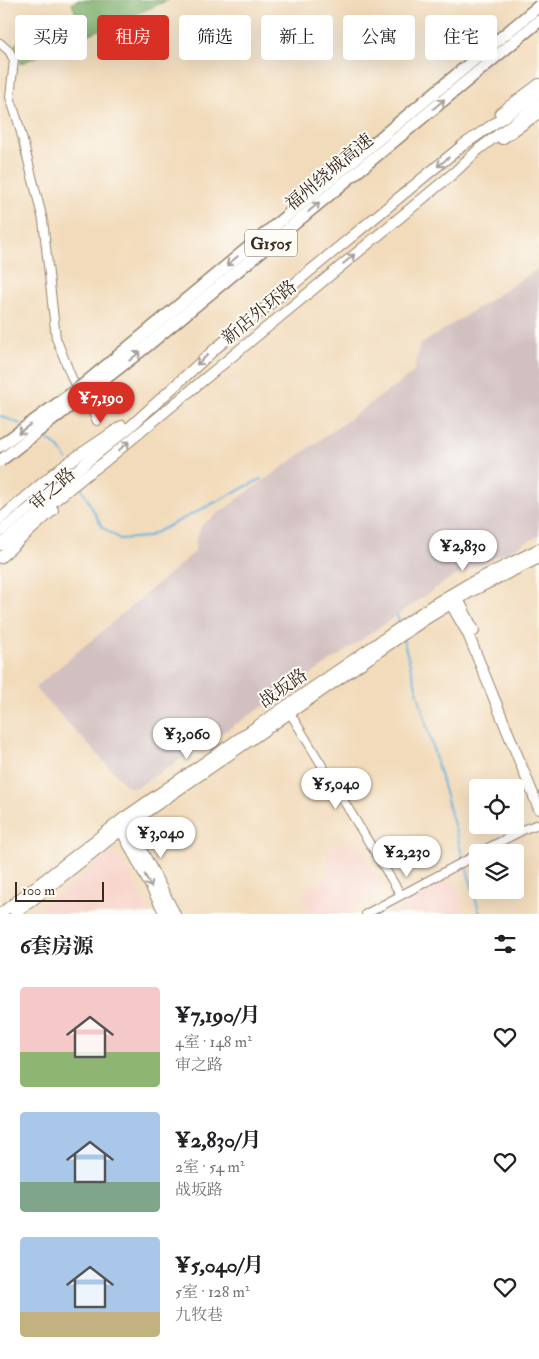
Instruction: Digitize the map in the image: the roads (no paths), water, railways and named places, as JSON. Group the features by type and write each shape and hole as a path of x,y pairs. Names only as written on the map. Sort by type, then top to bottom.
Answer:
{"highway":[{"name":"福州绕城高速","path":"0,446 83,385 539,6"},
{"name":"福州绕城高速","path":"0,461 142,350 539,21"}],"main road":[{"path":"463,145 481,128 539,84"},
{"name":"新店外环路","path":"0,546 84,474 142,415 215,349 463,145 539,93"},
{"name":"新店外环路","path":"0,532 103,463 456,171 479,149 539,104"},
{"path":"456,171 539,114"},
{"name":"审之路","path":"0,519 60,468 116,430 142,415"},
{"name":"审之路","path":"0,558 74,491 84,474"},
{"path":"394,637 452,597 539,549"},
{"path":"452,597 539,558"},
{"path":"452,597 469,619 539,792"},
{"path":"452,597 539,809"},
{"name":"战坂路","path":"15,914 123,824 290,713 394,637"},
{"name":"战坂路","path":"0,914 123,824 394,637"},
{"path":"123,824 165,914"},
{"path":"123,824 175,914"}],"street":[{"path":"0,43 9,51 14,60 10,97 42,220 56,338 73,381 97,421"},
{"path":"290,713 401,894"},
{"path":"496,844 539,824"},
{"path":"366,914 469,858"}],"waterway":[{"path":"0,416 21,424"},
{"path":"41,434 60,449 67,460"},
{"path":"80,485 102,527 120,539 147,537 261,479"},
{"path":"397,615 400,624"},
{"path":"403,639 463,858"},
{"path":"465,863 480,914"}]}
